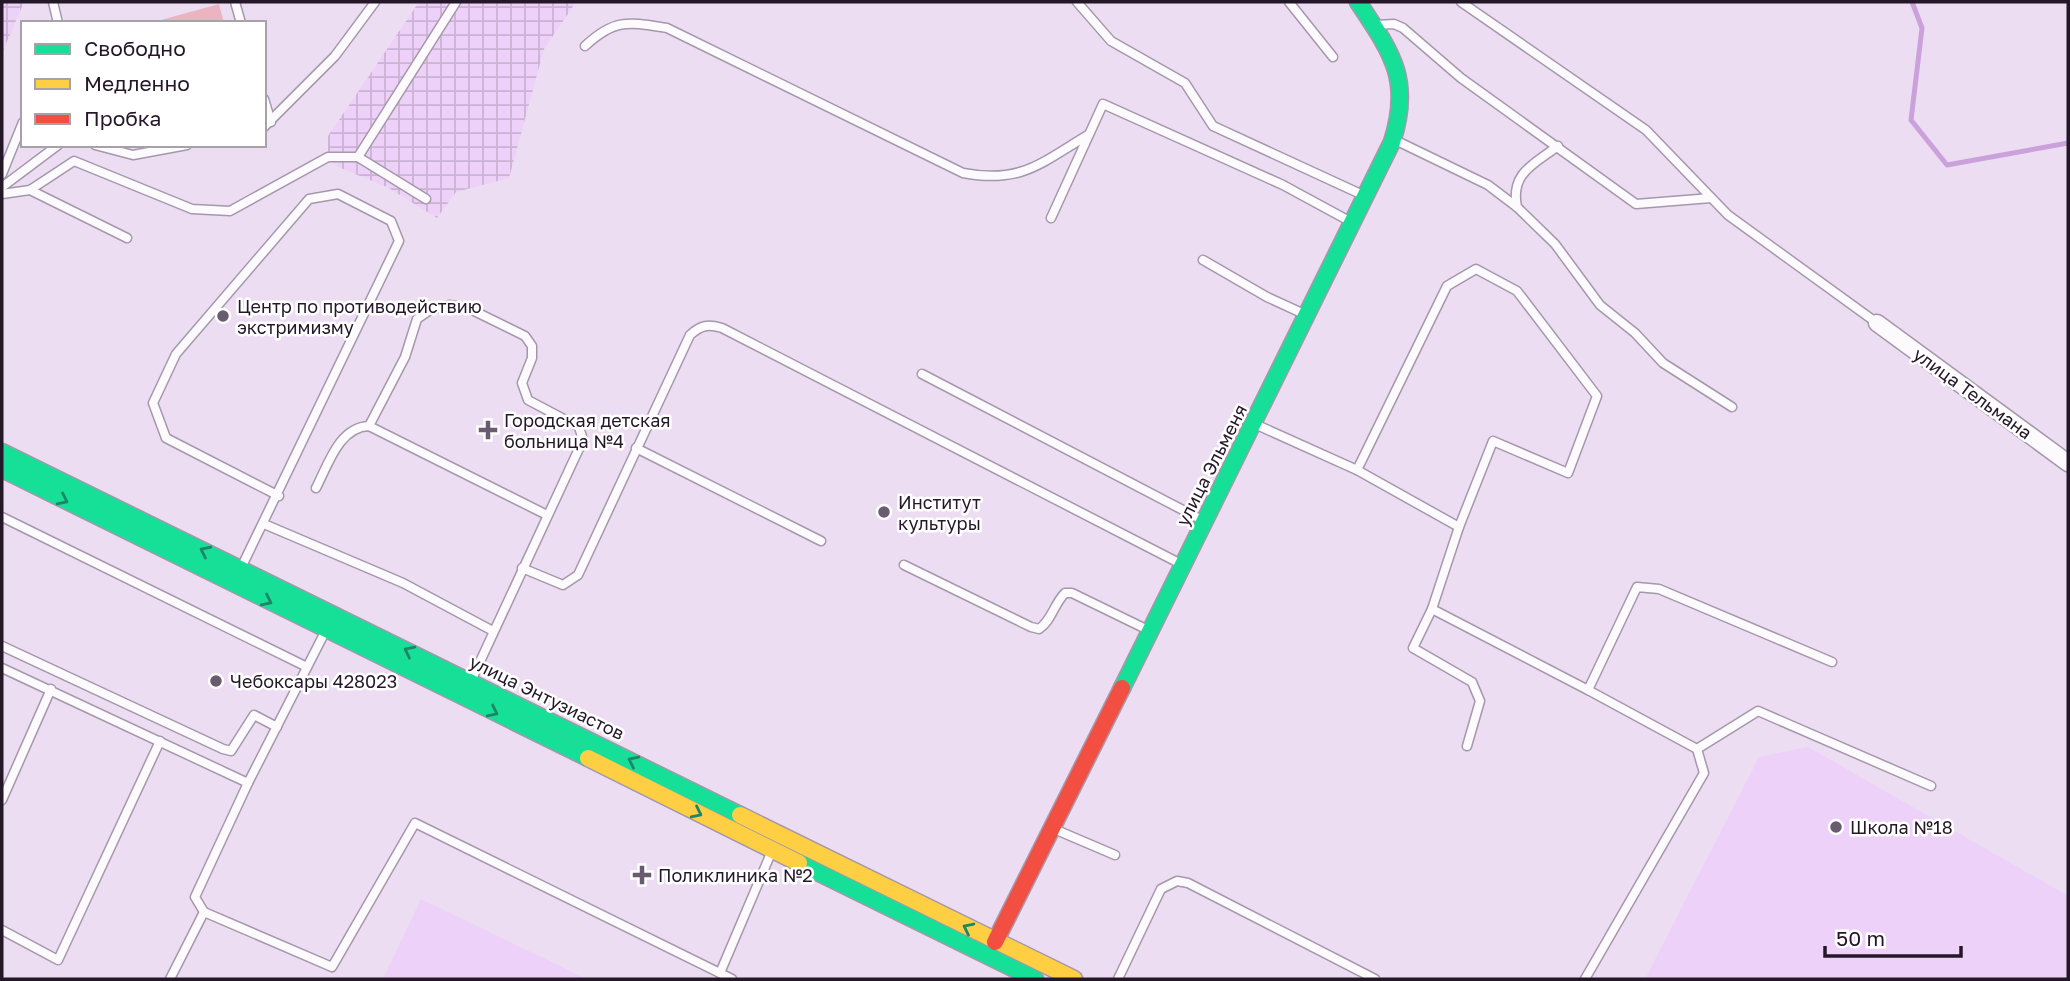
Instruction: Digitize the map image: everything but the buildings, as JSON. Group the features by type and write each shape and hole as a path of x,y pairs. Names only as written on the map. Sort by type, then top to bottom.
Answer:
{"main road":[{"name":"улица Эльменя","path":"995,942 1353,223 1399,121 1401,88 1392,62 1358,2"},
{"name":"улица Энтузиастов","path":"2,452 241,569 463,697 1034,979"},
{"name":"улица Энтузиастов","path":"2,469 233,584 471,681 1074,979"},
{"path":"233,584 241,569"},
{"path":"463,697 471,681"},
{"path":"772,850 779,834"}],"street":[{"name":"улица Тельмана","path":"1877,323 2068,463"}],"lane":[{"path":"53,2 58,21"},
{"path":"235,2 240,21"},
{"path":"268,124 335,56 375,2"},
{"path":"358,158 456,2"},
{"path":"1077,2 1111,41 1185,83 1213,126 1365,196"},
{"path":"1289,2 1333,57"},
{"path":"1461,2 1646,130 1728,215 1877,323"},
{"path":"585,46 604,28 628,22 667,28 963,173 989,178 1023,174 1088,135"},
{"path":"1373,25 1394,24 1403,28 1461,78 1636,204 1711,198"},
{"path":"1051,218 1103,104 1283,185 1353,223"},
{"path":"2,174 21,127"},
{"path":"1392,139 1488,185 1517,207 1555,244 1600,305 1635,333 1663,363 1732,407"},
{"path":"1517,207 1514,192 1517,181 1525,170 1558,146"},
{"path":"2,187 55,147"},
{"path":"103,147 133,155 176,147"},
{"path":"2,194 30,190 74,161 192,209 230,211 328,157 358,158 426,199"},
{"path":"30,190 127,238"},
{"path":"241,569 279,496 324,393 400,241 391,221 338,194 309,199 176,354 153,403 166,439 279,496"},
{"path":"1203,260 1267,297 1307,315"},
{"path":"1357,470 1447,286 1476,269 1517,290 1597,396 1568,473 1493,442 1459,527 1432,609 1413,648 1472,682 1480,701 1468,746"},
{"path":"369,426 405,357 417,319 430,310 449,305 468,308 525,336 532,346 533,358 522,383 528,400 579,427 583,433 583,439 471,681"},
{"path":"522,568 563,585 578,575 690,335 699,327 709,325 722,328 1182,565"},
{"path":"922,374 1204,521"},
{"path":"1254,424 1357,470 1459,527"},
{"path":"316,488 341,440 359,426 369,426 547,515"},
{"path":"636,448 821,541"},
{"path":"2,517 307,667"},
{"path":"264,524 403,583 493,631"},
{"path":"904,565 1031,627 1039,629 1046,625 1060,598 1065,593 1072,593 1149,631"},
{"path":"1588,690 1637,587 1659,589 1832,662"},
{"path":"1432,609 1696,749 1704,773 1585,979"},
{"path":"330,622 248,783 195,897 204,912 332,967 415,823 732,979"},
{"path":"2,646 223,749 231,751 238,744 254,715 277,727"},
{"path":"2,668 248,783"},
{"path":"2,800 51,690"},
{"path":"1696,749 1758,711 1931,786"},
{"path":"2,930 58,960 160,741"},
{"path":"1051,828 1115,855"},
{"path":"720,973 772,850"},
{"path":"1118,979 1161,889 1177,881 1188,883 1375,979"},
{"path":"170,979 204,912"}],"shaded area":[{"path":"2,2 24,2 2,53"},
{"path":"419,2 576,2 544,49 509,178 456,192 437,218 387,187 338,167 328,157 328,136"},
{"path":"219,4 223,21 158,21"},
{"name":"Школа №18","path":"1808,747 2068,896 2068,979 1645,979 1759,757"},
{"path":"421,899 587,979 383,979"}],"waterway":[{"path":"1912,2 1922,28 1911,120 1947,165 2068,143"}],"traffic: fast":[{"path":"1122,688 1392,142 1398,120 1399,84 1389,52 1358,2"},
{"path":"2,452 740,815"},
{"path":"2,469 588,758"},
{"path":"799,863 1035,979"}],"traffic: slow":[{"path":"588,758 799,863"},
{"path":"740,815 1074,979"}],"traffic: jam":[{"path":"995,942 1122,688"}],"place":[{"name":"Центр по противодействию экстримизму","path":"223,316"},
{"name":"Городская детская больница №4","path":"488,430"},
{"name":"Институт культуры","path":"884,512"},
{"name":"Чебоксары 428023","path":"216,681"},
{"name":"Школа №18","path":"1836,827"},
{"name":"Поликлиника №2","path":"642,875"}]}
